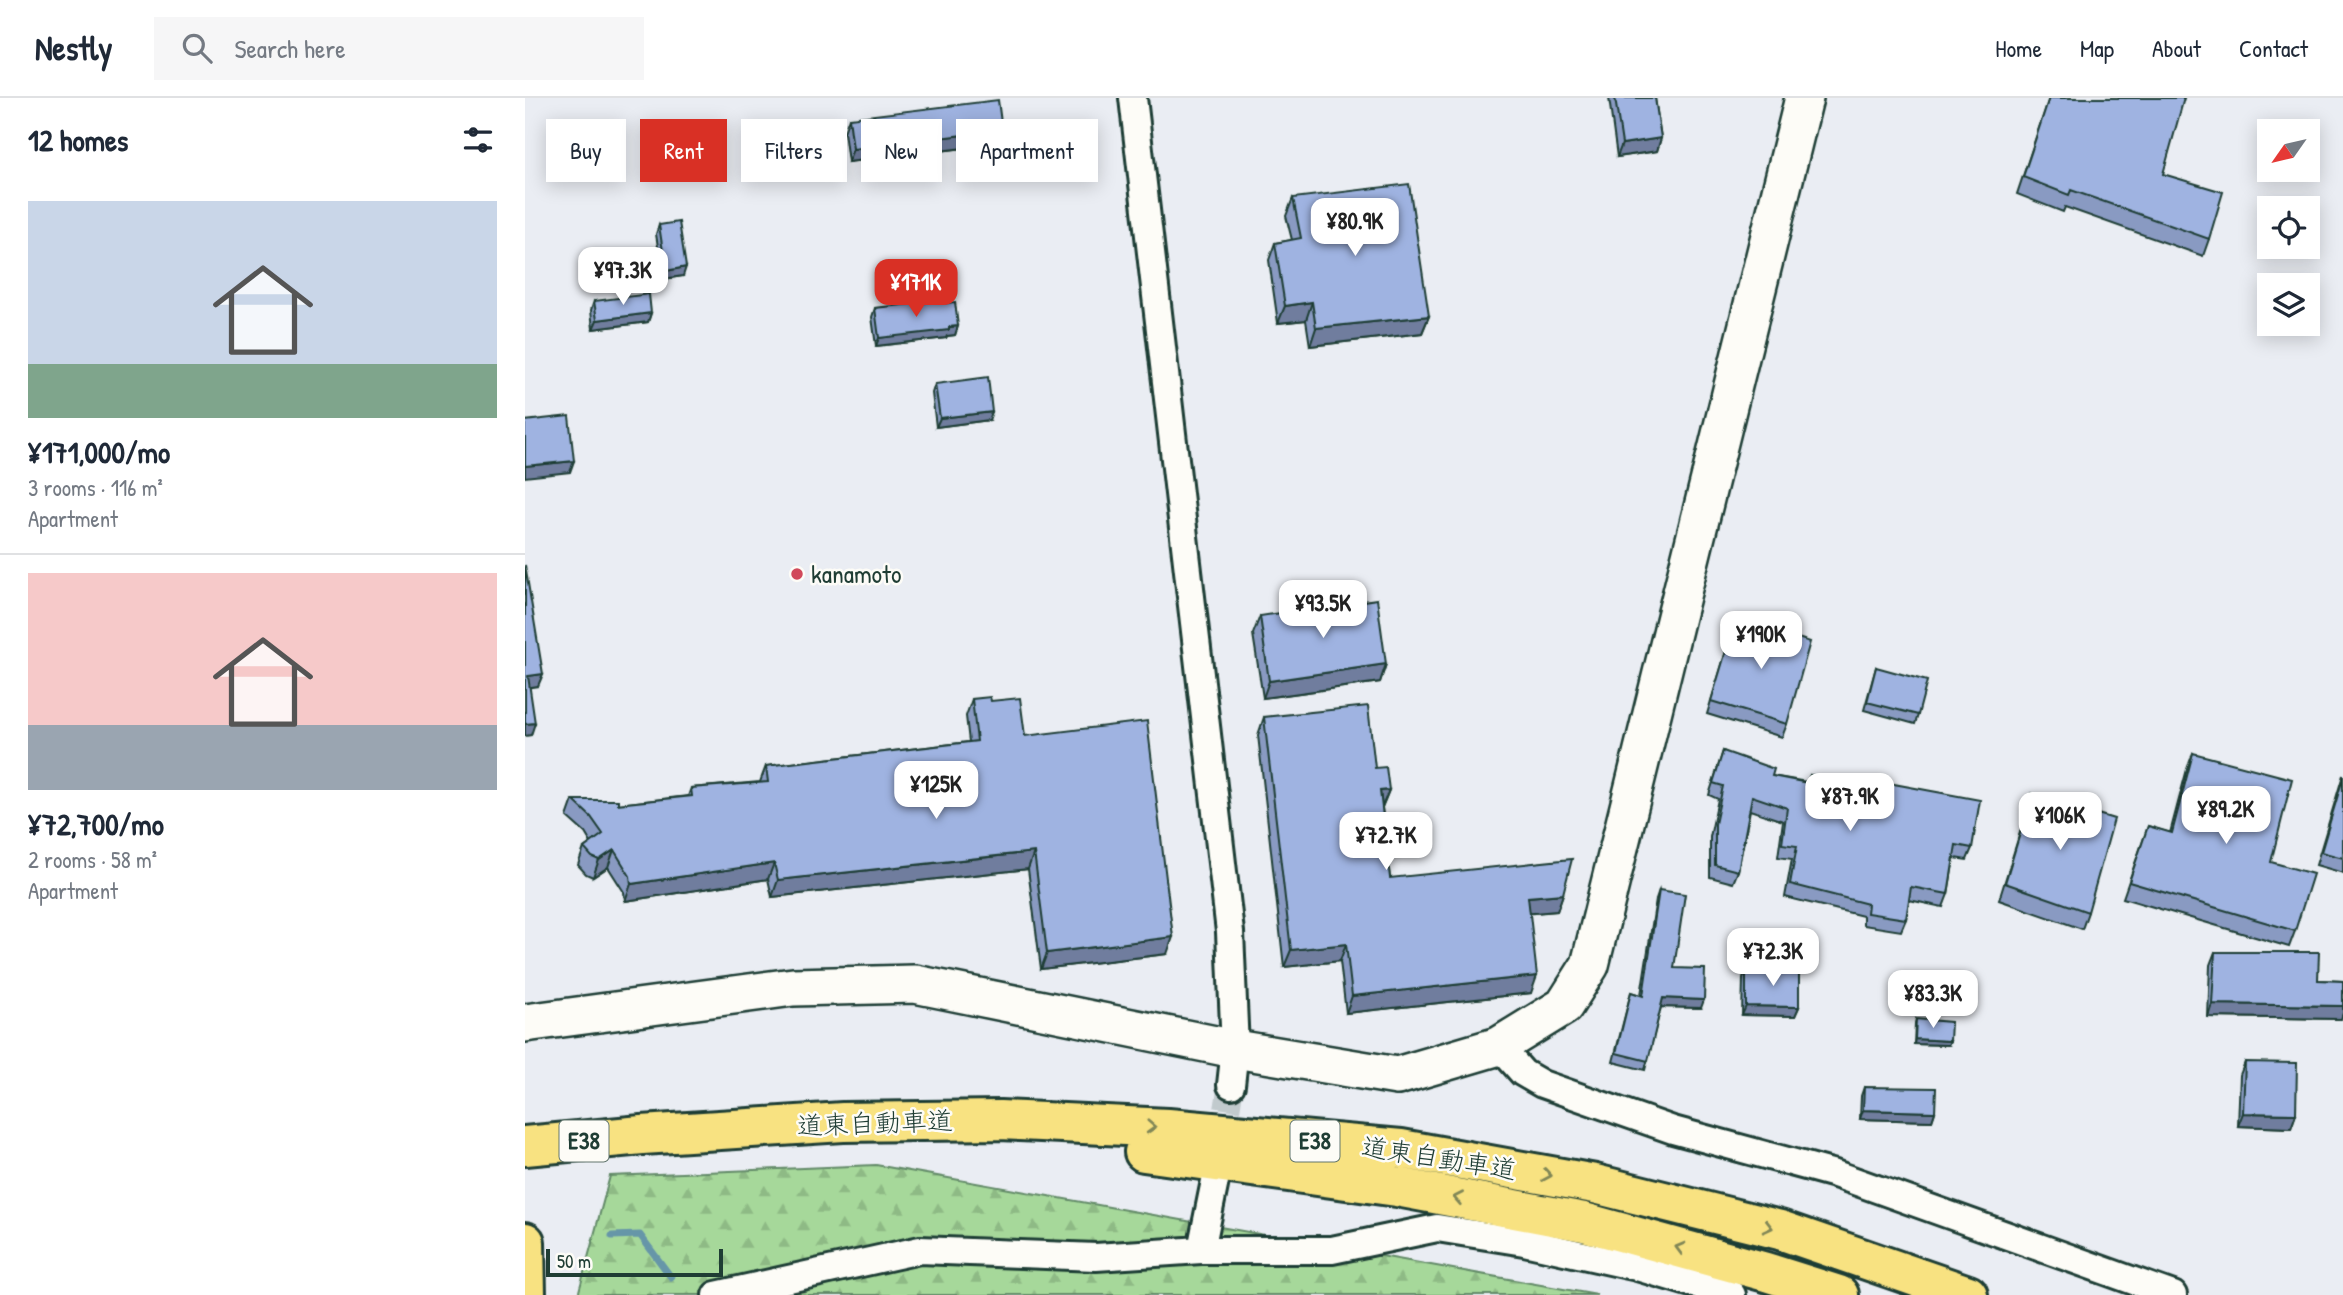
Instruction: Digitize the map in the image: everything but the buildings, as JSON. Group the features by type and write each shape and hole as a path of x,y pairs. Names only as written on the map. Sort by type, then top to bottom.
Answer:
{"highway":[{"name":"道東自動車道","path":"525,1146 642,1135 843,1122 1000,1120 1168,1128 1401,1149 1595,1184 1780,1230 1968,1295"},
{"name":"道東自動車道","path":"642,1135 1005,1141 1169,1154 1397,1187 1584,1222 1839,1295"},
{"path":"525,1242 526,1295"}],"street":[{"path":"1133,98 1230,932 1235,1049 1231,1085"},
{"path":"525,1023 793,987 915,984 1235,1049 1397,1076 1499,1046 1564,1006 1590,965 1804,98"},
{"path":"1499,1046 1523,1073 1542,1084 1673,1130 1835,1174 2173,1295"},
{"path":"1201,1250 1216,1181"},
{"path":"716,1295 920,1250 1096,1257 1201,1250 1332,1250 1437,1228 1599,1258 1733,1295"}],"green space":[{"path":"876,1165 1597,1295 578,1295 610,1176"}],"waterway":[{"path":"612,1236 640,1235 671,1277"}],"tunnel":[{"path":"1221,1148 1231,1085"}],"place":[{"name":"kanamoto","path":"797,574"}]}
